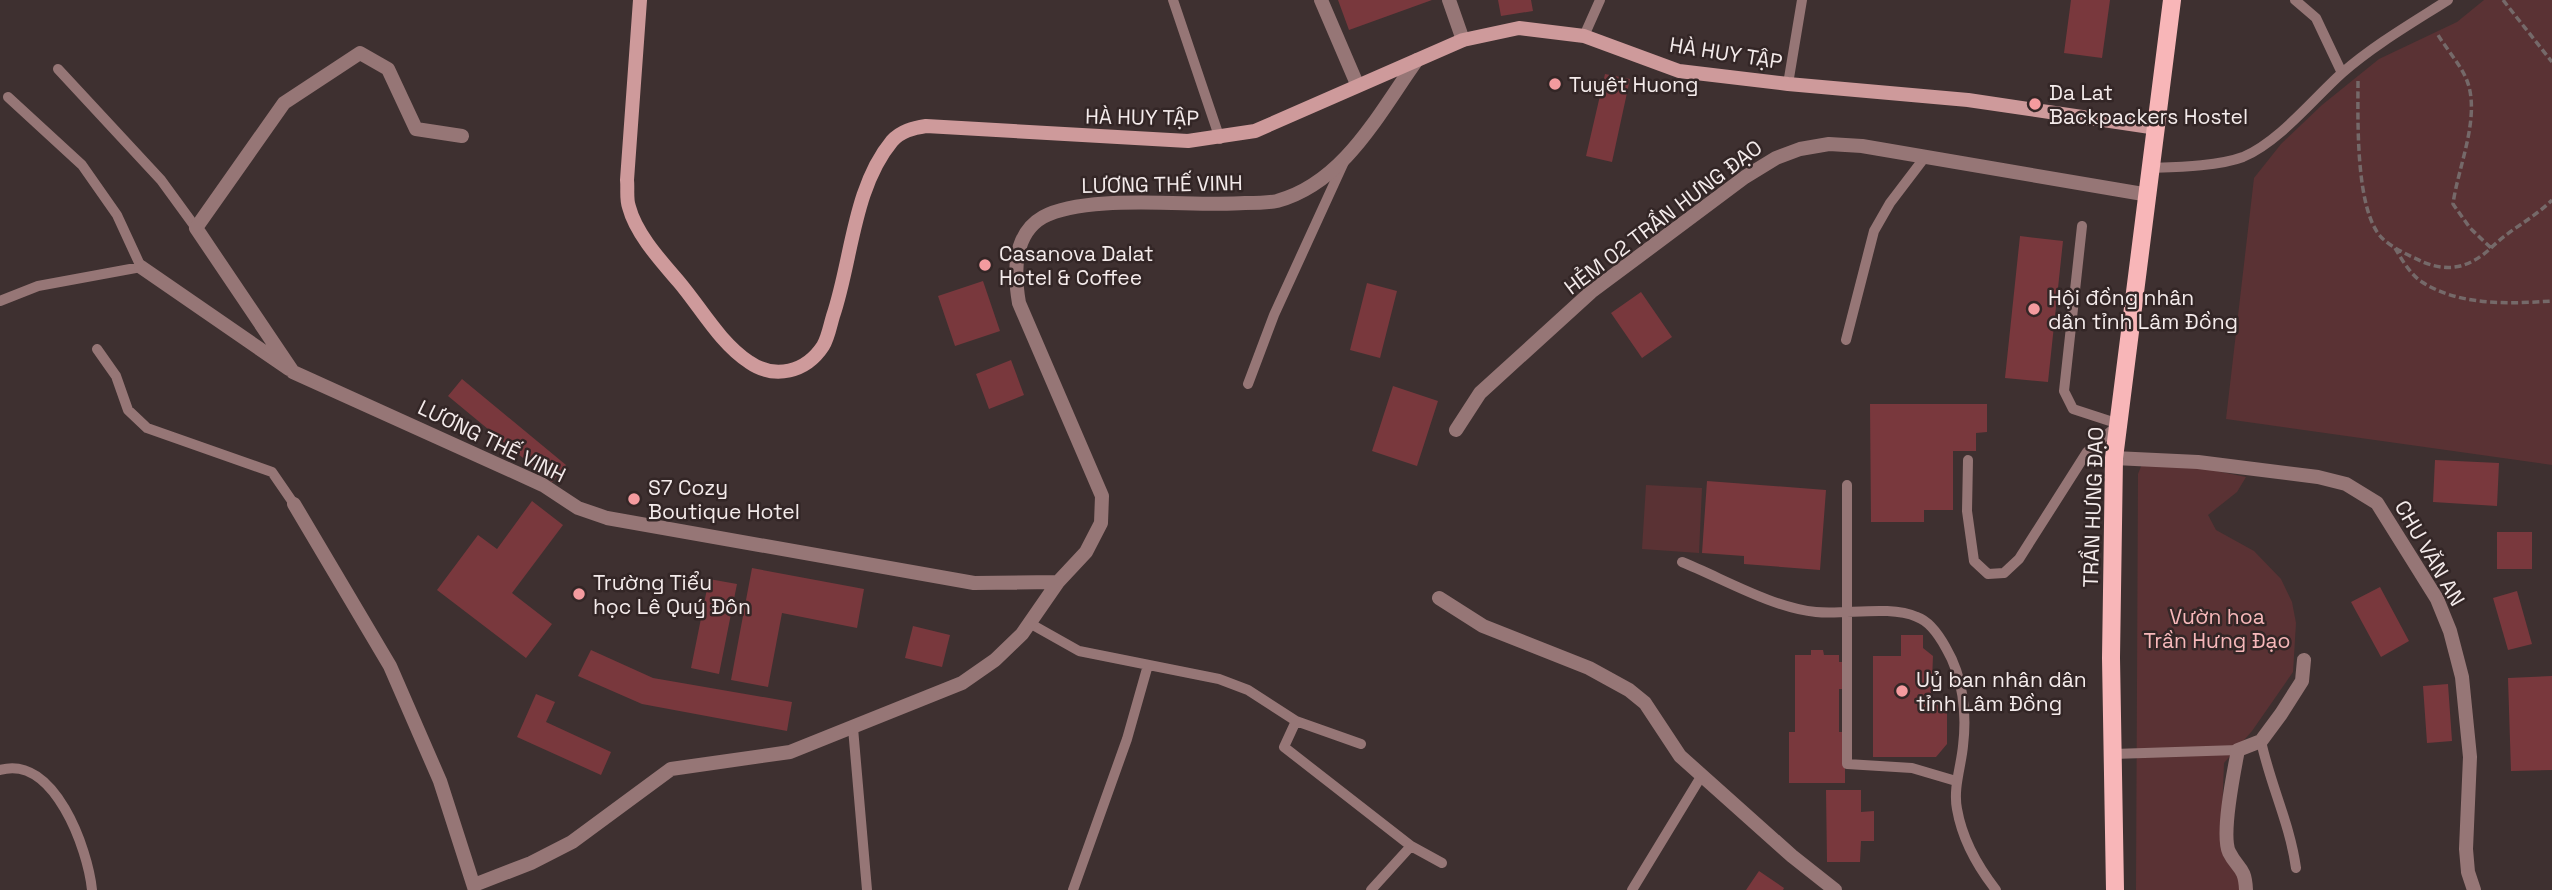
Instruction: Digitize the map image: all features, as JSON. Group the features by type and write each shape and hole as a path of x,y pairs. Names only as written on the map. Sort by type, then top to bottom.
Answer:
{"main road":[{"name":"TRẦN HƯNG ĐẠO","path":"2115,890 2114,458 2172,0"}],"street":[{"name":"HÀ HUY TẬP","path":"640,0 627,180 629,207 644,237 721,337 749,363 771,372 786,373 806,364 823,345 839,299 860,211 877,162 894,138 911,128 926,126 1188,141 1220,139 1278,122 1357,84 1463,40 1519,28 1584,36 1679,71 1968,100 2157,128"},
{"path":"1321,0 1357,84"},
{"path":"1449,0 1463,40"},
{"path":"293,372 196,228 285,103 360,53 388,69 416,129 462,136"},
{"name":"LƯƠNG THẾ VINH","path":"475,888 572,842 671,769 769,757 819,741 962,683 995,660 1031,624 1058,582 1086,552 1101,523 1101,496 1019,303 1015,279 1017,256 1027,233 1042,217 1073,206 1208,205 1276,201 1308,187 1345,162 1417,60"},
{"name":"HẺM 02 TRẦN HƯNG ĐẠO","path":"1457,430 1480,393 1591,292 1745,177 1776,158 1800,149 1829,144 1925,157 2149,195"},
{"name":"LƯƠNG THẾ VINH","path":"141,267 241,339 293,372 543,485 578,508 607,518 974,583 1058,582"},
{"name":"CHU VĂN AN","path":"2114,458 2198,462 2318,477 2346,484 2377,503 2437,598 2450,631 2462,677 2470,757 2466,849 2468,872 2474,890"},
{"path":"294,504 390,666 440,781 475,888"},
{"path":"1439,598 1483,626 1589,668 1629,690 1645,703 1680,756 1792,856 1835,890"},
{"path":"2246,890 2245,872 2228,851 2228,804 2238,750 2261,741 2302,681 2304,660"}],"lane":[{"path":"1173,0 1220,139"},
{"path":"1584,36 1600,0"},
{"path":"1788,84 1802,0"},
{"path":"2295,0 2316,18 2342,73"},
{"path":"2152,168 2185,167 2244,157 2293,122 2342,73 2448,0"},
{"path":"58,69 161,180 196,228"},
{"path":"0,301 38,286 141,267 117,215 82,165 8,97"},
{"path":"1846,340 1874,231 1890,203 1925,157"},
{"path":"1248,384 1274,315 1345,162"},
{"path":"2082,226 2064,391 2073,409 2119,424"},
{"path":"97,349 116,376 128,410 147,428 272,472 294,504"},
{"path":"1968,460 1967,511 1974,561 1988,574 2004,573 2020,559 2087,452 2119,424"},
{"path":"1847,485 1847,764 1912,768 1956,781"},
{"path":"1682,562 1785,605 1815,612 1900,613 1919,617 1940,637 1953,660 1964,698 1963,744 1956,781 1956,809 1968,845 1996,890"},
{"path":"1031,624 1079,651 1219,679 1248,690 1296,721 1361,744"},
{"path":"1073,890 1127,739 1148,665"},
{"path":"1296,721 1284,747 1410,846 1442,863"},
{"path":"853,728 867,890"},
{"path":"2261,741 2270,783 2291,833 2295,868"},
{"path":"2113,754 2238,750"},
{"path":"0,770 14,766 31,771 53,789 90,869 92,890"},
{"path":"1632,890 1702,775"},
{"path":"1371,890 1410,846"}],"path":[{"path":"2503,0 2552,62"},
{"path":"2438,35 2466,77 2471,100 2469,126 2453,204 2470,228 2491,248"},
{"path":"2358,81 2361,182 2370,216 2381,237 2394,246 2436,267 2465,267 2491,248 2509,230 2538,215 2552,200"},
{"path":"2394,246 2421,281 2448,294 2522,303 2552,301"}],"green space":[{"path":"2484,0 2552,0 2552,465 2226,419 2254,178 2281,144 2322,105 2379,59 2457,22"},
{"name":"Vườn hoa Trần Hưng Đạo","path":"2142,464 2207,469 2246,477 2237,492 2208,515 2216,530 2254,551 2281,579 2292,602 2296,623 2293,672 2252,731 2224,763 2221,839 2239,873 2239,890 2136,890 2138,474"},
{"path":"1646,485 1702,488 1699,553 1642,549"}],"building":[{"path":"1338,0 1432,0 1349,30"},
{"path":"1498,0 1531,0 1533,11 1501,16"},
{"path":"2071,0 2110,0 2102,58 2064,53"},
{"path":"1605,74 1630,79 1612,162 1586,156"},
{"name":"Hội đồng nhân dân tỉnh Lâm Đồng","path":"2020,236 2063,241 2048,382 2005,378"},
{"path":"983,281 1000,331 955,346 938,296"},
{"path":"1367,283 1397,291 1380,358 1350,350"},
{"path":"1641,292 1672,337 1642,358 1611,313"},
{"path":"1011,360 1024,395 989,409 976,374"},
{"path":"462,379 566,465 552,482 448,396"},
{"path":"1393,386 1438,401 1417,466 1372,451"},
{"path":"1870,404 1987,404 1987,432 1976,433 1976,451 1953,451 1953,510 1924,510 1924,522 1871,522"},
{"path":"2435,460 2499,463 2497,506 2433,502"},
{"path":"1707,481 1826,490 1820,570 1744,564 1744,556 1702,553"},
{"path":"532,501 563,525 512,593 552,624 526,658 437,590 478,535 497,549"},
{"path":"2497,532 2532,532 2532,569 2497,569"},
{"path":"752,568 864,589 857,628 782,613 768,687 731,680"},
{"path":"709,579 737,584 719,674 691,668"},
{"path":"2380,587 2409,641 2381,657 2351,602"},
{"path":"2517,591 2532,644 2508,650 2493,598"},
{"path":"913,626 950,635 942,667 905,658"},
{"name":"Uỷ ban nhân dân tỉnh Lâm Đồng","path":"1901,635 1923,635 1923,648 1933,656 1931,705 1947,705 1947,744 1936,757 1873,757 1873,656 1901,656"},
{"path":"591,650 653,678 792,702 787,731 642,704 578,676"},
{"path":"1811,650 1823,650 1824,655 1839,655 1839,662 1845,662 1845,689 1839,689 1839,732 1845,732 1845,783 1789,783 1789,732 1795,732 1795,655 1811,655"},
{"path":"2552,676 2552,770 2511,771 2508,678"},
{"path":"2448,684 2452,741 2427,743 2423,686"},
{"path":"536,694 555,702 546,722 611,752 601,775 517,737"},
{"path":"1826,790 1861,790 1861,812 1874,811 1874,841 1861,841 1860,862 1827,862"},
{"path":"1759,871 1784,888 1783,890 1746,890"}],"place":[{"name":"Tuyêt Huong","path":"1555,84"},
{"name":"Da Lat Backpackers Hostel","path":"2035,104"},
{"name":"Casanova Dalat Hotel & Coffee","path":"985,265"},
{"name":"Hội đồng nhân dân tỉnh Lâm Đồng","path":"2034,309"},
{"name":"S7 Cozy Boutique Hotel","path":"634,499"},
{"name":"Trường Tiểu học Lê Quý Đôn","path":"579,594"},
{"name":"Uỷ ban nhân dân tỉnh Lâm Đồng","path":"1902,691"}]}
